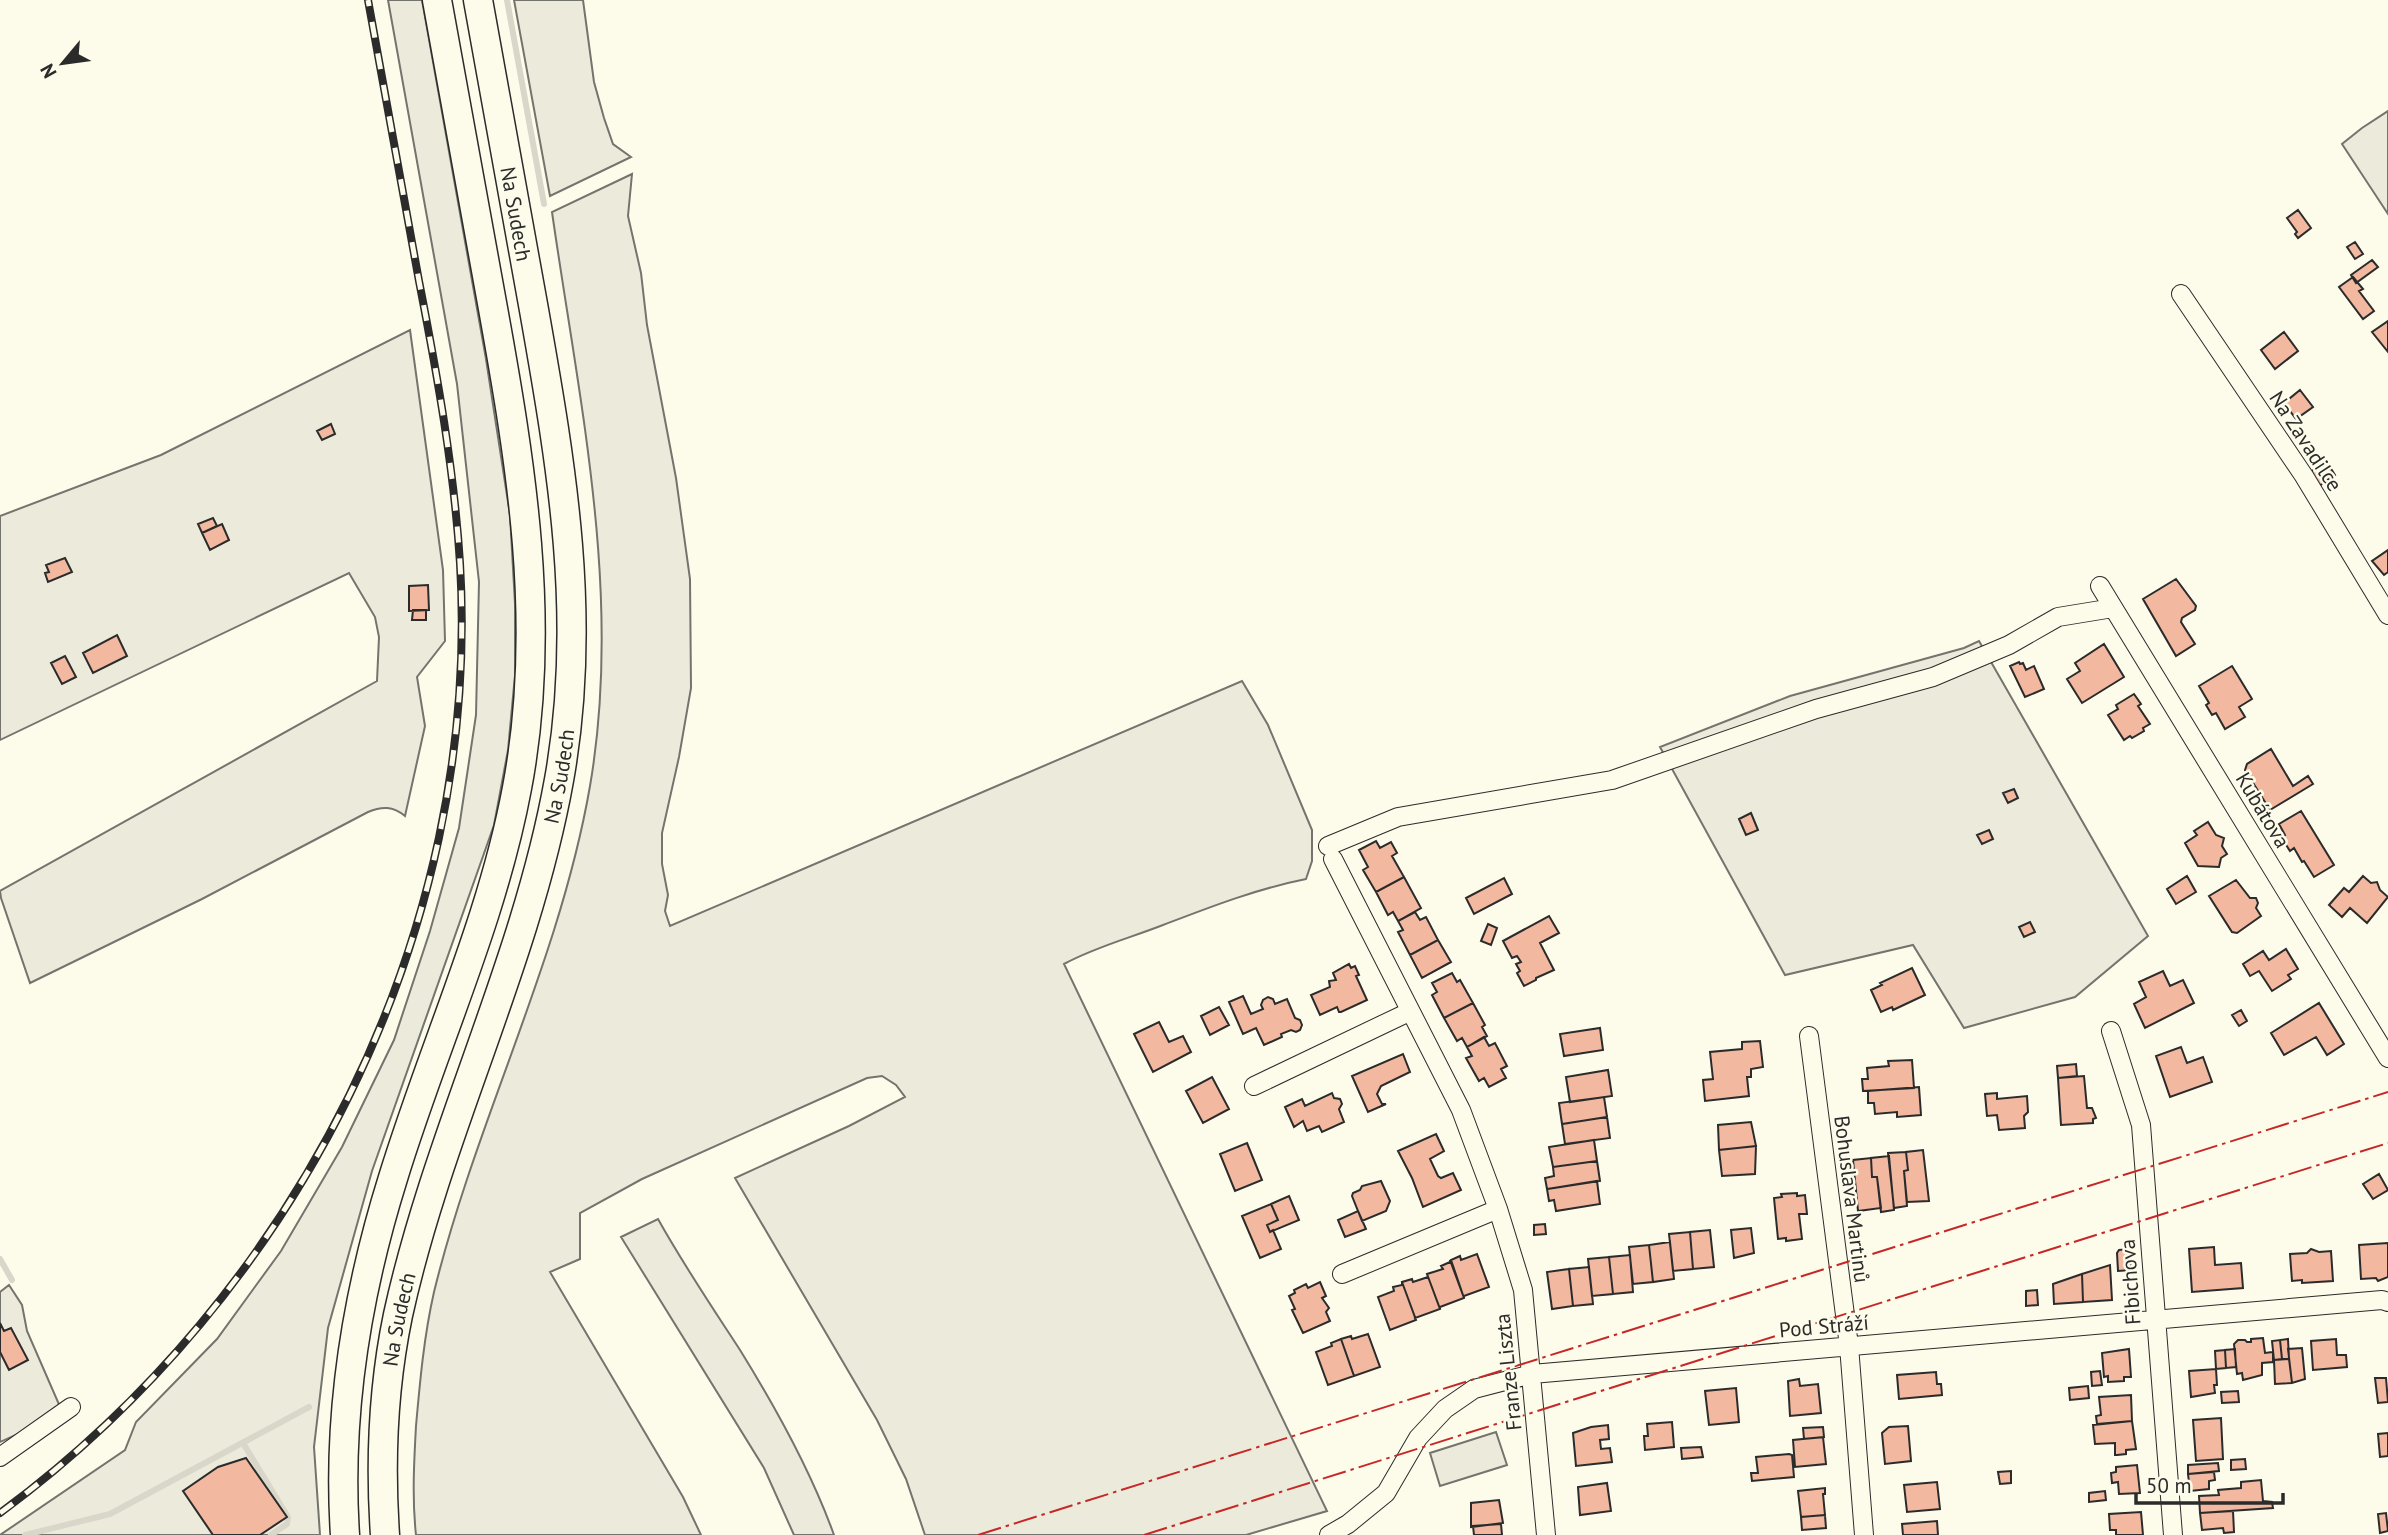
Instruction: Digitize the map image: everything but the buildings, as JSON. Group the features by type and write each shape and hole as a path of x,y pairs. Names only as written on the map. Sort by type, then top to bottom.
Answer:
{"main road":[{"name":"Na Sudech","path":"345,1535 344,1444 348,1385 359,1310 393,1179 494,885 518,785 530,684 531,585 522,486 504,367 438,0"},
{"name":"Na Sudech","path":"385,1535 383,1444 388,1383 398,1318 433,1187 518,941 542,861 560,775 571,682 572,581 562,481 478,0"}],"street":[{"name":"Na Zavadilce","path":"2181,294 2304,476 2388,615"},
{"name":"Kubátova","path":"2100,586 2388,1058"},
{"name":"Franze Liszta","path":"1546,1535 1523,1290 1498,1209 1461,1110 1409,1012 1331,853 1398,817 1612,780 1816,709 1933,677 2009,645 2058,617 2113,608"},
{"path":"1254,1086 1409,1012"},
{"name":"Fibichova","path":"2111,1031 2141,1125 2173,1535"},
{"name":"Bohuslava Martinů","path":"1809,1036 1849,1346 1864,1535"},
{"path":"1342,1274 1498,1209"},
{"name":"Pod Stráží","path":"1329,1535 1348,1524 1386,1493 1418,1438 1445,1409 1474,1389 1532,1374 2382,1300 2388,1302"},
{"path":"0,1457 71,1407"}],"shaded area":[{"path":"388,0 422,0 486,359 510,515 515,604 515,675 508,750 494,825 372,1171 328,1328 314,1447 320,1535 0,1535 125,1450 136,1422 217,1339 281,1251 342,1147 394,1040 430,931 459,828 476,715 479,582 457,384"},
{"path":"514,0 583,0 594,82 604,118 613,144 631,157 550,196"},
{"path":"2388,111 2388,214 2342,144"},
{"path":"632,174 628,216 641,273 647,325 676,478 690,579 691,688 662,833 662,864 668,895 665,911 670,926 1242,681 1268,725 1312,830 1312,861 1306,879 1216,905 1064,964 1327,1511 1246,1535 925,1535 906,1479 877,1420 735,1178 905,1097 896,1085 882,1076 867,1078 642,1179 580,1213 580,1259 550,1272 683,1497 701,1535 416,1535 416,1426 425,1342 434,1292 472,1165 559,914 590,786 599,714 602,642 594,498 552,212"},
{"path":"410,330 443,570 445,641 417,677 425,726 405,816 387,808 368,812 202,899 30,983 0,891 377,681 379,637 375,617 349,573 0,740 0,516 161,455"},
{"path":"1979,641 2148,936 2075,997 1964,1028 1913,945 1785,975 1660,747 1790,696 1964,648"},
{"path":"658,1219 779,1417 815,1487 834,1535 794,1535 764,1468 621,1237"},
{"path":"9,1285 22,1305 27,1331 61,1409 47,1421 0,1442 0,1292"},
{"path":"1496,1432 1507,1465 1440,1486 1430,1453"}],"waterway":[{"path":"507,0 544,204"},
{"path":"0,1259 12,1280"},
{"path":"25,1535 110,1514 309,1407"},
{"path":"243,1443 288,1517 287,1524 271,1535"}],"railway":[{"path":"0,1513 106,1425 200,1325 281,1214 349,1095 402,969 439,837 459,701 460,563 457,527 438,386 368,0"}],"power":[{"path":"978,1535 2388,1092"},
{"path":"1144,1535 2388,1143"}]}
